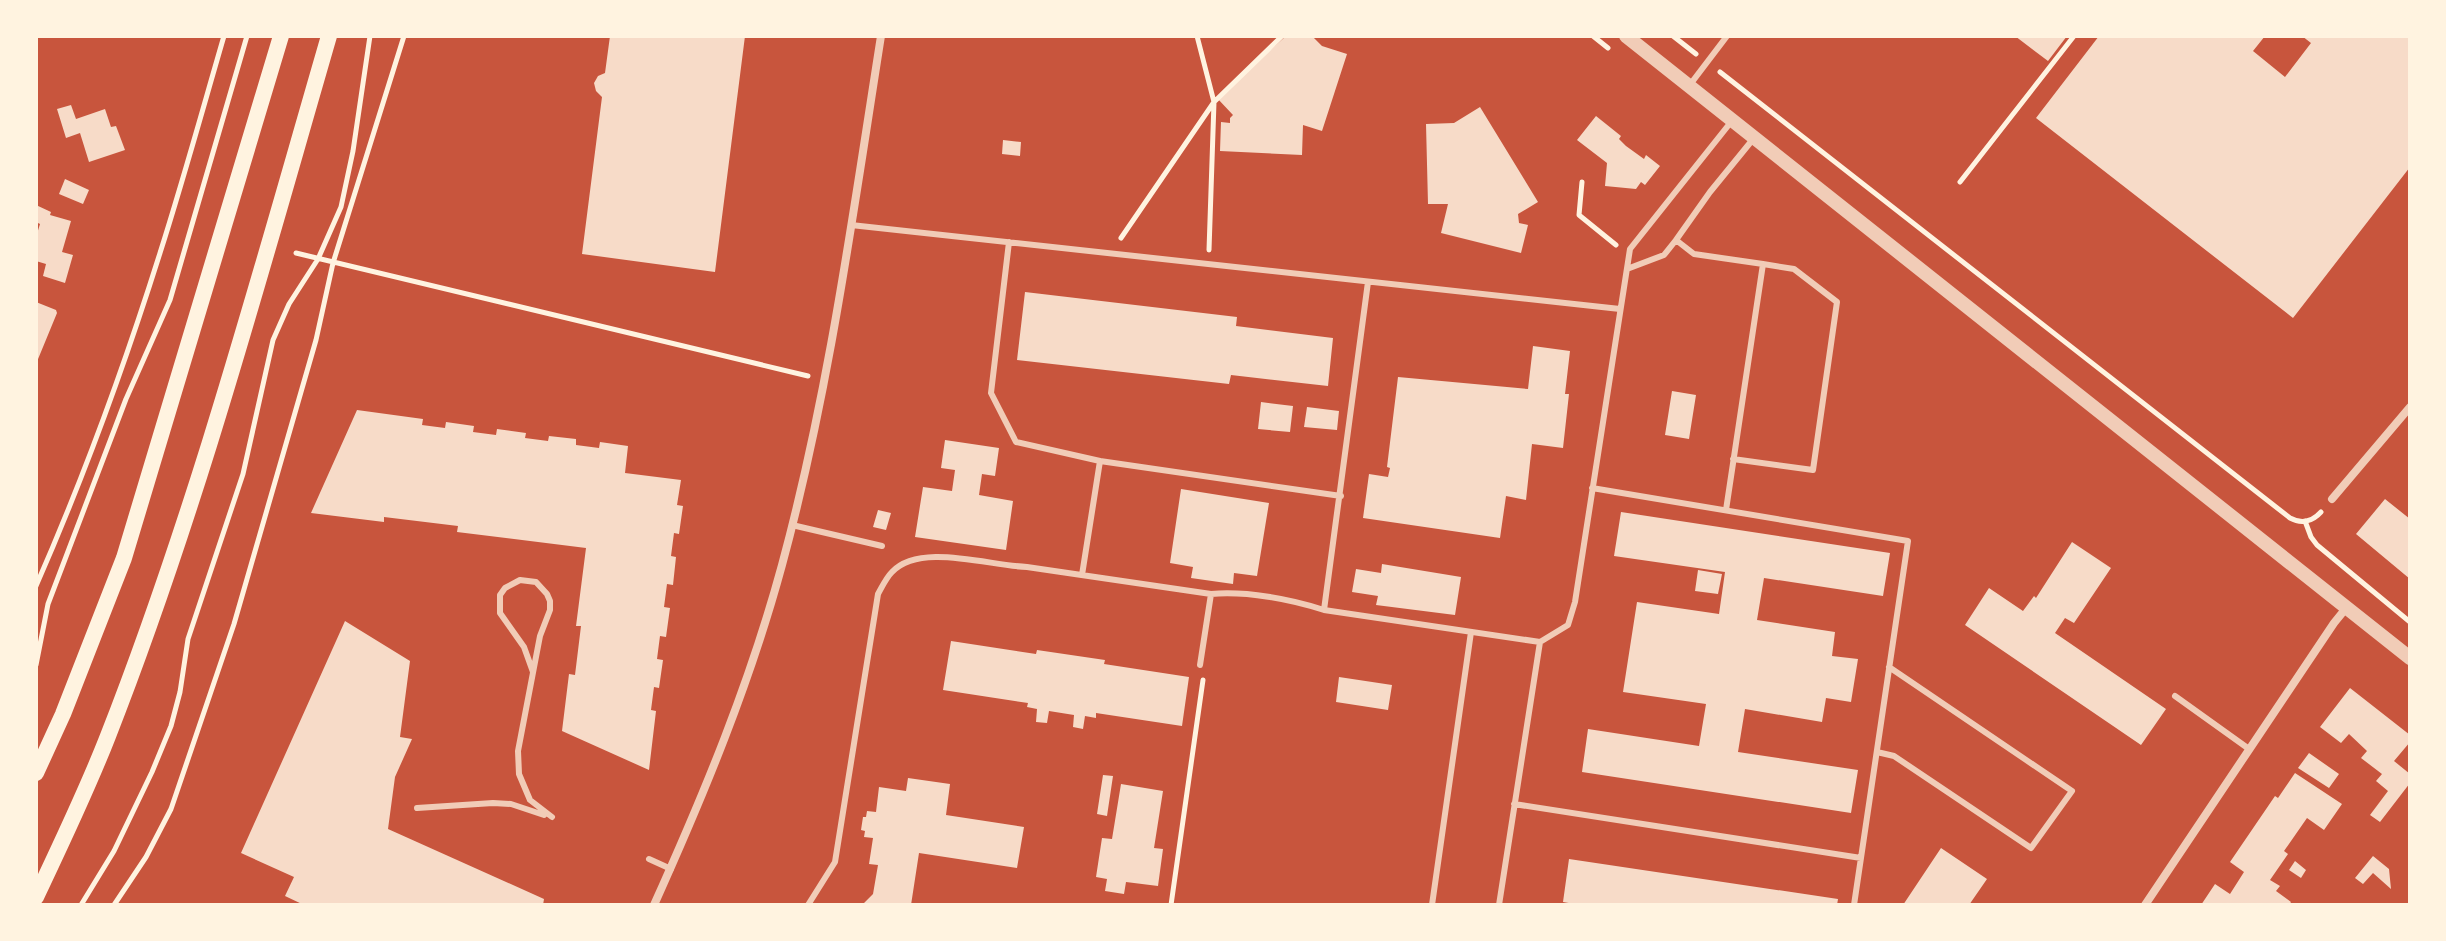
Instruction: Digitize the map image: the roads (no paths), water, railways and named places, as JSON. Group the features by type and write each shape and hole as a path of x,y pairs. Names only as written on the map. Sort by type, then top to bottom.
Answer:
{"main road":[{"path":"36,773 63,714 124,558 281,36"},
{"path":"36,897 107,739 160,595 329,36"}],"street":[{"path":"654,905 739,701 792,525 824,380 881,36"},
{"path":"1626,36 2410,658"},
{"path":"2332,499 2410,407"},
{"path":"2145,905 2347,607"}],"lane":[{"path":"1689,86 1727,36"},
{"path":"808,905 835,862 878,594 892,571 913,559 934,556 1211,594 1230,593 1540,642 1568,625 1575,602 1630,252 1732,121"},
{"path":"1627,269 1664,255 1754,138"},
{"path":"851,225 1620,309"},
{"path":"1676,240 1694,254 1794,269 1837,302 1813,470 1733,459"},
{"path":"1009,242 991,393 1016,442 1100,461 1341,496"},
{"path":"1726,510 1763,264"},
{"path":"1324,610 1368,282"},
{"path":"1082,575 1100,461"},
{"path":"1592,488 1908,541 1854,905"},
{"path":"792,525 882,546"},
{"path":"417,808 502,803 552,817 530,800 519,774 518,751 540,636 550,610 547,594 536,582 520,580 505,588 500,595 500,613 524,647 533,672"},
{"path":"1200,665 1211,594"},
{"path":"1432,905 1471,632"},
{"path":"1499,905 1540,642"},
{"path":"1877,752 1894,756 2031,848 2072,791 1889,667"},
{"path":"2175,696 2249,749"},
{"path":"1514,804 1861,858"},
{"path":"649,859 671,869"}]}
